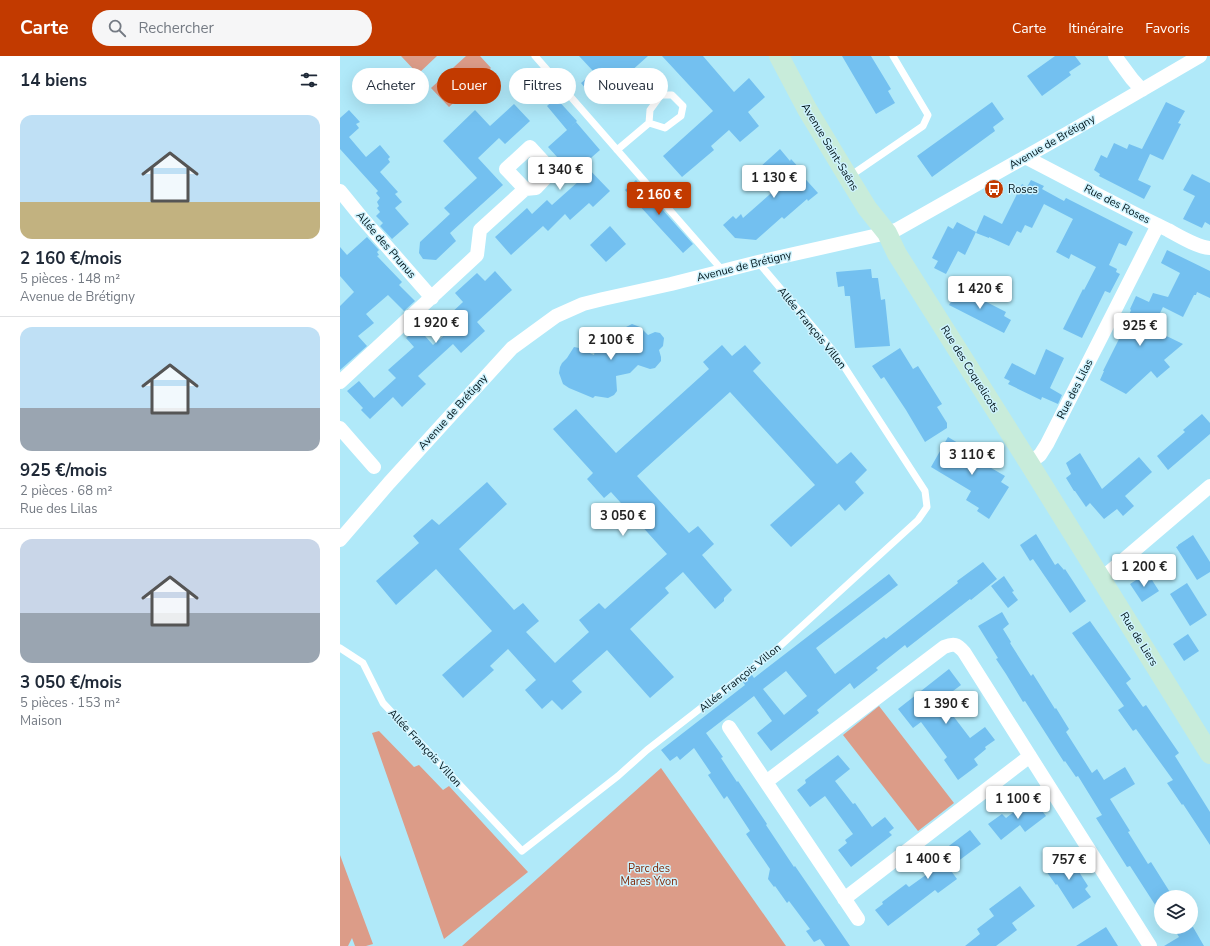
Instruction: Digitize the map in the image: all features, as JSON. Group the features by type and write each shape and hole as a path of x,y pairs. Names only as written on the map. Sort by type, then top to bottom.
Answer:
{"street":[{"name":"Avenue Saint-Saëns","path":"779,56 807,109 848,178 867,208 887,233"},
{"path":"1115,56 1142,90"},
{"name":"Avenue de Brétigny","path":"340,540 389,483 512,348 556,316 583,304 887,233 902,227 1200,56"},
{"name":"Rue des Roses","path":"1025,157 1198,245 1205,248 1210,248"},
{"name":"Allée des Prunus","path":"340,189 362,218 432,298"},
{"path":"340,382 477,255 480,230 524,189"},
{"name":"Rue des Lilas","path":"1030,463 1040,455 1047,444 1158,225"},
{"name":"Rue des Coquelicots","path":"887,233 897,254 1030,463"},
{"path":"340,428 374,467"},
{"name":"Rue de Liers","path":"1030,463 1210,754"},
{"path":"1101,579 1210,486"},
{"path":"766,782 944,646 952,644 959,646 1150,946"},
{"path":"729,727 858,919"},
{"path":"844,899 1030,756"}],"lane":[{"path":"535,56 723,271"},
{"path":"848,178 923,126 928,115 893,56"},
{"path":"617,150 649,123 650,110 661,95 672,95 683,106 681,116 665,128 649,123"},
{"name":"Allée François Villon","path":"340,648 363,663 383,703 522,851 778,648 870,565 918,520 927,507 925,491 836,354 758,262"}],"green space":[{"path":"401,56 437,56 424,68 412,68"},
{"path":"466,56 480,56 491,68 453,68"},
{"path":"437,83 437,94 431,88"},
{"path":"879,706 954,803 918,831 843,735"},
{"path":"379,731 414,767 419,765 443,790 449,786 528,872 444,939 372,733"},
{"name":"Parc des Mares Yvon","path":"661,768 786,946 462,946"},
{"path":"340,855 373,944 366,946 355,946 352,938 348,946 340,946"}],"building":[{"path":"579,56 648,56 635,68 590,68"},
{"path":"662,56 703,56 734,92 749,78 765,97 748,112 759,126 740,142 729,130 711,146 714,150 682,177 663,156 713,111"},
{"path":"842,56 871,56 891,89 888,91 895,103 876,114"},
{"path":"1055,56 1075,56 1081,64 1069,72 1071,75 1042,96 1027,76"},
{"path":"992,102 1004,119 993,127 995,131 932,177 917,156"},
{"path":"1166,102 1185,111 1178,123 1181,124 1163,160 1150,154 1138,180 1151,186 1144,199 1099,176 1100,174 1094,170 1101,155 1107,158 1114,143 1127,149 1129,144 1142,149"},
{"path":"514,104 530,121 505,144 499,138 478,158 503,185 450,233 456,241 436,260 423,259 419,253 420,242 450,214 444,208 477,178 443,141 475,110 490,126"},
{"path":"549,104 561,104 577,121 567,130 547,106"},
{"path":"349,110 360,122 356,124 359,128 349,137 366,157 380,145 390,157 388,159 390,162 380,172 398,192 395,194 402,202 395,208 409,224 392,239 380,226 383,223 376,216 380,212 377,208 379,206 377,202 380,198 376,193 378,191 340,149 340,118"},
{"path":"576,122 600,150 584,164 610,191 593,207 589,203 570,220 565,214 548,231 543,226 511,255 495,237 527,208 532,214 547,200 552,205 579,181 548,147"},
{"path":"780,149 790,161 791,159 801,170 799,172 818,193 808,201 807,199 784,219 782,217 756,240 735,238 723,225 733,216 736,219 741,214 743,218 778,187 760,167"},
{"path":"1192,174 1210,183 1210,225 1205,222 1202,228 1183,219 1195,196 1183,190"},
{"path":"636,180 693,244 683,253 625,190"},
{"path":"1031,180 1044,186 1042,189 1064,201 1066,198 1133,232 1126,246 1119,243 1109,265 1117,269 1116,272 1120,274 1110,293 1105,291 1082,338 1063,329 1096,267 1071,254 1069,259 1056,252 1073,219 1044,204 1032,228 1025,225 1021,233 1017,231 1009,246 976,233 984,215 1002,224 1022,184 1027,187"},
{"path":"957,222 976,232 965,255 958,251 946,274 934,268 938,261 932,258 948,226 953,229"},
{"path":"610,226 626,244 606,262 590,245"},
{"path":"367,237 379,250 377,252 379,255 377,256 402,282 399,285 415,301 404,311 388,295 366,314 374,323 358,336 367,346 340,370 340,306 354,292 340,276 340,247 347,255"},
{"path":"1167,250 1210,271 1210,298 1197,292 1183,317 1163,307 1180,273 1161,263"},
{"path":"871,269 872,278 878,278 881,300 885,299 890,346 855,348 850,296 845,296 844,286 838,287 836,272"},
{"path":"495,271 512,290 477,322 485,331 461,353 453,344 418,376 426,384 402,407 393,397 370,419 361,410 363,408 347,391 359,381 374,398 396,378 388,370 414,347 406,338 418,328 433,345 456,325 448,316 463,302 455,293 477,273 485,281"},
{"path":"959,288 1006,312 1004,316 1011,320 1004,333 949,305"},
{"path":"1153,293 1168,297 1152,329 1183,344 1164,360 1170,367 1157,378 1151,371 1126,394 1100,380 1123,331 1136,296 1149,302"},
{"path":"632,324 640,327 648,335 655,332 660,333 664,338 663,346 659,350 661,361 655,368 650,369 638,365 630,373 616,376 617,391 614,395 608,398 595,396 593,398 563,384 559,373 560,367 574,347 594,355 601,332 608,329 620,334 626,327"},
{"path":"722,345 732,356 745,345 761,363 753,371 837,464 851,452 867,470 855,482 864,493 845,511 839,504 791,547 770,525 815,485 730,392 637,476 689,533 698,526 714,544 702,555 732,590 724,598 724,601 715,609 683,572 665,588 669,593 630,629 674,677 650,698 607,650 572,681 582,692 562,710 552,700 542,709 525,690 536,680 508,649 490,666 494,670 463,698 442,675 492,631 436,569 396,605 376,581 419,543 413,536 432,519 439,525 487,482 507,504 459,549 514,610 523,603 539,621 526,632 555,663 589,632 579,620 599,603 605,609 667,554 611,492 604,498 587,479 593,473 553,429 576,409 616,453 709,369 703,362"},
{"path":"900,348 913,369 918,366 942,404 937,407 947,423 947,428 925,442 884,377 881,379 872,366"},
{"path":"1046,349 1064,358 1050,388 1062,395 1058,404 1042,397 1041,400 1008,384 1010,381 1004,378 1012,363 1035,375"},
{"path":"1202,414 1210,423 1210,434 1168,470 1157,456 1185,432 1183,430"},
{"path":"948,437 988,461 986,465 1005,476 1001,482 1009,487 989,519 977,511 979,508 966,500 971,491 931,467"},
{"path":"1080,453 1102,489 1139,457 1152,472 1125,496 1134,506 1123,516 1117,509 1104,519 1090,503 1086,507 1074,491 1066,478 1071,474 1066,463"},
{"path":"1036,534 1055,565 1058,563 1064,570 1065,569 1086,601 1070,613 1033,559 1030,561 1020,545"},
{"path":"1193,535 1210,562 1210,572 1197,580 1176,547"},
{"path":"983,562 997,579 907,648 905,645 876,668 878,670 854,689 850,683 817,710 819,713 771,751 757,733 772,721 754,696 706,733 794,867 795,866 850,946 825,946 820,939 814,942 806,931 810,929 789,901 787,903 768,879 770,869 746,834 750,831 727,796 724,799 708,775 711,773 694,748 680,760 677,756 670,761 661,750 745,685 743,682 752,675 754,678 889,574 898,585 816,648 835,674 884,637 886,639 958,583 957,581","holes":["786,671 807,696 784,715 763,689"]},
{"path":"1144,575 1149,581 1152,580 1159,591 1142,602 1130,584"},
{"path":"1004,576 1018,600 1008,608 991,586"},
{"path":"1187,583 1207,615 1190,626 1170,594"},
{"path":"1002,612 1009,624 1003,629 1011,642 1010,643 1031,676 1033,674 1055,709 1056,708 1069,729 1066,732 1092,773 1097,769 1104,780 1125,767 1135,784 1110,799 1148,864 1151,862 1169,890 1154,890 1154,903 1130,866 1127,867 1096,818 1102,815 1078,776 1076,777 1065,761 1064,762 1025,701 1023,702 996,659 998,658 978,626"},
{"path":"1090,621 1131,679 1126,683 1143,707 1146,705 1179,753 1175,756 1210,812 1210,845 1167,783 1173,780 1136,729 1133,731 1118,710 1124,706 1072,633"},
{"path":"1188,634 1199,651 1184,661 1173,644"},
{"path":"949,669 961,685 941,700 970,738 985,727 995,740 985,747 986,749 974,759 978,765 958,780 944,760 947,757 921,722 913,728 898,709"},
{"path":"838,755 850,769 835,781 853,804 855,803 872,827 885,817 894,828 889,832 892,835 851,867 838,850 847,843 845,840 853,834 825,796 810,807 797,790 806,783 805,780"},
{"path":"1032,798 1046,816 1025,832 1020,825 1001,840 988,824 1002,814 1006,818"},
{"path":"970,830 981,844 949,868 957,879 938,893 935,890 888,926 875,910 883,904 882,902 906,884 909,887 930,872 926,867 935,860 933,858"},
{"path":"1064,855 1071,866 1074,864 1088,886 1085,889 1091,897 1073,909 1057,884 1056,885 1044,868"},
{"path":"1020,886 1035,906 1012,923 1017,930 996,946 965,946 980,934 977,929 994,916 989,909"},
{"path":"1106,927 1118,946 1076,946"},
{"path":"1177,934 1197,934 1204,946 1164,946 1179,937"}],"place":[{"name":"Roses","path":"994,189"}]}
